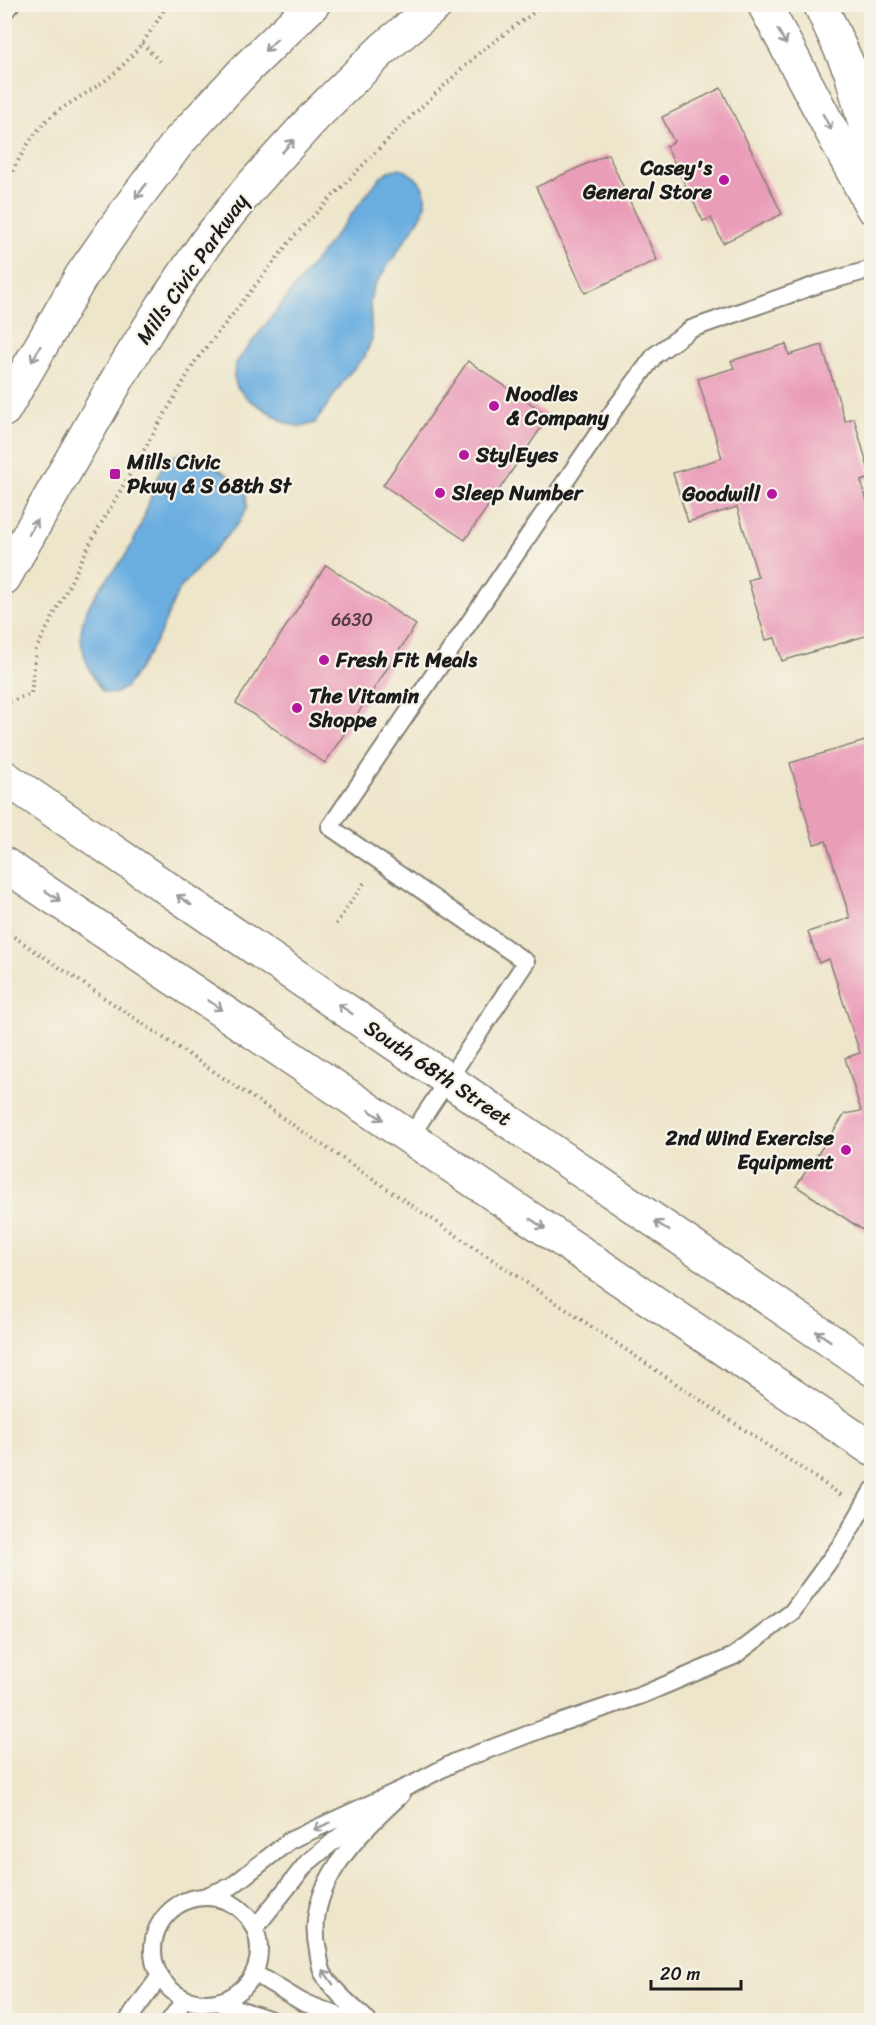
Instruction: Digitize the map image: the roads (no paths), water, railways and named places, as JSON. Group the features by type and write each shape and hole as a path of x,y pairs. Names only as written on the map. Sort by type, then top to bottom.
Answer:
{"street":[{"path":"4,410 82,275 180,140 247,68 313,4"},
{"name":"Mills Civic Parkway","path":"4,578 121,373 207,241 248,190 315,116 384,48 437,4"},
{"path":"764,4 872,207"},
{"path":"820,4 851,72 872,151"},
{"name":"South 68th Street","path":"4,777 872,1369"},
{"path":"4,864 872,1449"}],"lane":[{"path":"4,12 11,4"},
{"path":"410,1137 526,962 330,827 609,416 655,355 691,328 819,284 872,269"},
{"path":"203,1896 219,1898 234,1904 246,1914 255,1928 260,1943 259,1959 245,1987 232,1997 216,2002 201,2003 185,1999 171,1991 161,1978 155,1964 153,1948 156,1933 163,1919 174,1908 187,1900 232,1886 289,1841 413,1784 455,1762 642,1695 734,1656 792,1612 843,1542 872,1491"},
{"path":"255,1928 306,1864 369,1813 413,1784"},
{"path":"367,2020 344,1999 323,1972 314,1935 319,1899 339,1862 370,1824 413,1784"},
{"path":"254,1973 303,2002 350,2020"},
{"path":"128,2020 161,1978"},
{"path":"170,2020 185,1999"},
{"path":"216,2002 272,2020"}],"water":[{"path":"400,168 419,181 425,192 424,207 422,215 373,288 370,302 372,339 365,356 347,376 315,423 301,427 286,423 248,399 237,387 234,377 235,364 381,176"},
{"path":"189,450 242,484 247,507 240,521 178,591 160,634 126,687 115,694 103,692 85,656 81,639 83,621 92,600 127,553 165,463"}],"place":[{"name":"Casey's General Store","path":"724,180"},
{"name":"Noodles & Company","path":"494,406"},
{"name":"StylEyes","path":"464,455"},
{"name":"Mills Civic Pkwy & S 68th St","path":"115,474"},
{"name":"Sleep Number","path":"440,493"},
{"name":"Goodwill","path":"772,494"},
{"name":"Fresh Fit Meals","path":"324,660"},
{"name":"The Vitamin Shoppe","path":"297,708"},
{"name":"2nd Wind Exercise Equipment","path":"846,1150"}]}
